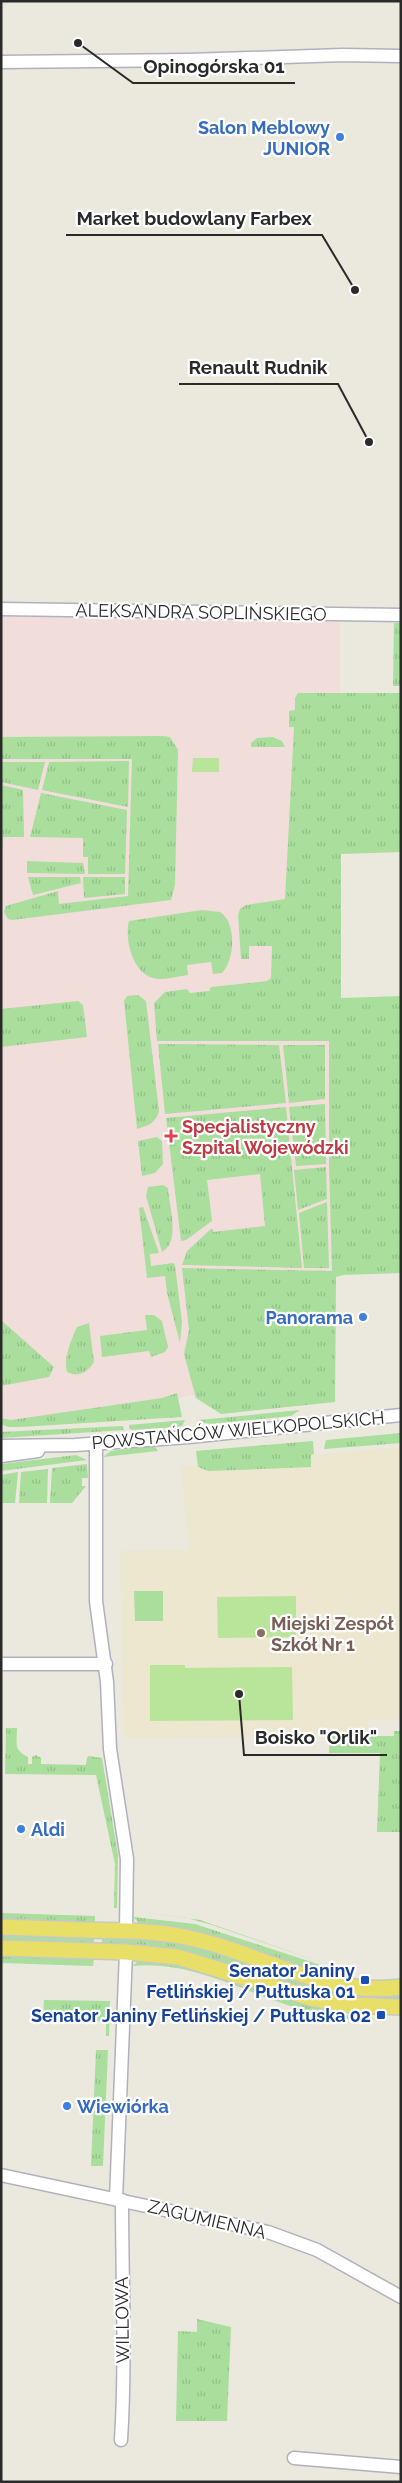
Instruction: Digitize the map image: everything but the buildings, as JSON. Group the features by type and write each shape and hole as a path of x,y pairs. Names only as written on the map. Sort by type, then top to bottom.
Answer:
{"main road":[{"path":"1,1927 152,1932 197,1940 319,1980 350,1986 401,1987"},
{"path":"1,1948 126,1952 178,1957 330,2002 349,2005 401,2007"}],"street":[{"path":"1,62 401,56"},
{"name":"ALEKSANDRA SOPLIŃSKIEGO","path":"1,609 401,615"},
{"name":"POWSTAŃCÓW WIELKOPOLSKICH","path":"1,1456 74,1445 189,1437 401,1415"},
{"path":"96,1443 95,1583 97,1618 106,1664 110,1750 126,1859 126,1931"},
{"name":"POWSTAŃCÓW WIELKOPOLSKICH","path":"1,1446 74,1445"},
{"path":"1,1664 106,1664"},
{"name":"WILLOWA","path":"121,2440 124,2348 121,2325 119,2199 126,1952"},
{"name":"ZAGUMIENNA","path":"1,2174 276,2234 317,2250 401,2297"},
{"path":"294,2458 401,2467"}],"shaded area":[{"name":"Specjalistyczny Szpital Wojewódzki","path":"1,616 340,620 341,998 336,1277 204,1405 193,1395 179,1398 171,1407 1,1421"},
{"name":"Miejski Zespół Szkół Nr 1","path":"401,1447 401,1716 393,1720 368,1720 367,1736 124,1738 120,1551 189,1550 181,1467"}],"green space":[{"path":"394,623 401,623 401,686 393,686"},
{"path":"298,693 401,693 401,852 341,854 341,998 401,996 401,1273 343,1275 336,1277 335,1402 221,1414 196,1398 184,1354 189,1330 182,1268 332,1271 329,1166 329,1041 157,1041 154,1003 165,992 187,989 190,993 209,991 211,987 267,981 271,978 272,946 249,946 249,959 241,959 238,915 240,909 246,905 285,899 294,727 289,727 289,711 295,710 295,698"},
{"path":"1,737 170,737 178,750 175,885 171,900 8,919 4,912 6,906 58,891 59,904 128,896 132,759 1,759"},
{"path":"273,737 282,741 285,747 251,747 251,743 257,738"},
{"path":"193,758 219,758 219,772 192,772"},
{"path":"129,761 128,807 42,790 49,762"},
{"path":"1,762 45,762 38,790 1,782"},
{"path":"1,785 23,790 24,837 3,837 1,868"},
{"path":"41,793 127,810 125,874 88,874 88,857 83,857 83,838 30,837"},
{"path":"27,861 83,863 85,874 27,873"},
{"path":"28,877 80,877 81,883 33,895"},
{"path":"83,877 125,877 125,894 84,898"},
{"path":"202,910 220,912 226,917 232,933 230,960 222,973 213,974 211,962 187,965 188,975 166,979 153,978 140,970 135,963 129,946 129,921"},
{"path":"138,995 146,1001 159,1111 153,1121 137,1129 124,1001 127,996"},
{"path":"78,1001 83,1005 87,1037 1,1047 1,1009"},
{"path":"158,1044 279,1045 286,1103 165,1114"},
{"path":"283,1045 325,1045 325,1099 289,1103"},
{"path":"325,1104 326,1164 296,1166 289,1107"},
{"path":"286,1107 302,1268 182,1265 187,1251 212,1228 213,1232 265,1226 260,1174 207,1180 212,1221 186,1240 181,1241 166,1118"},
{"path":"157,1137 162,1141 163,1164 155,1173 142,1176 138,1141"},
{"path":"326,1167 327,1199 298,1210 294,1170"},
{"path":"163,1185 168,1188 173,1232 168,1247 162,1252 146,1196 148,1187"},
{"path":"327,1202 329,1268 304,1268 299,1213"},
{"path":"143,1207 159,1253 150,1254 151,1266 173,1263 175,1265 182,1322 180,1343 167,1293 165,1276 147,1278 139,1208"},
{"path":"145,1315 154,1315 162,1321 168,1347 165,1352 151,1357 149,1351 102,1357 100,1336 147,1330"},
{"path":"1,1320 54,1367 49,1377 1,1386"},
{"path":"89,1323 94,1362 89,1369 82,1373 71,1374 67,1372 66,1367 70,1344 77,1327"},
{"path":"177,1393 182,1417 21,1427 8,1427 1,1424 1,1418 11,1420 162,1398"},
{"path":"300,1410 291,1416 212,1424 200,1420"},
{"path":"185,1420 182,1426 177,1427 132,1430 129,1428 129,1425"},
{"path":"123,1426 124,1430 1,1438 1,1432"},
{"path":"401,1433 401,1443 324,1449 326,1440"},
{"path":"313,1441 314,1454 311,1455 311,1467 208,1471 198,1467 196,1451"},
{"path":"154,1445 158,1451 103,1457 111,1451"},
{"path":"76,1455 87,1460 1,1471 1,1464"},
{"path":"87,1464 88,1478 82,1478 82,1486 86,1486 72,1503 50,1503 52,1468"},
{"path":"48,1469 47,1503 19,1503 21,1472"},
{"path":"18,1472 15,1503 1,1503 1,1475"},
{"path":"134,1591 163,1591 163,1621 135,1621"},
{"path":"296,1596 296,1637 218,1638 217,1597"},
{"path":"150,1665 185,1665 185,1668 292,1667 293,1720 150,1721"},
{"path":"6,1728 17,1728 17,1746 20,1752 28,1757 28,1764 32,1764 32,1757 36,1755 41,1758 41,1764 86,1765 89,1756 102,1758 118,1855 117,1908 114,1908 115,1864 96,1775 5,1774"},
{"path":"394,1731 401,1731 401,1832 377,1832 380,1753 329,1753 330,1736 394,1736"},
{"path":"1,1913 95,1916 95,1924 1,1921"},
{"path":"133,1917 195,1924 351,1975 322,1975 140,1924"},
{"path":"189,1918 200,1920 326,1964 212,1925"},
{"path":"1,1934 94,1936 94,1945 1,1942"},
{"path":"102,1937 145,1938 178,1942 379,1995 401,1995 401,2000 325,1996 179,1950 102,1945"},
{"path":"1,1954 94,1957 93,1966 1,1963"},
{"path":"140,1960 169,1963 224,1976 306,2004 362,2018 336,2017 297,2008 227,1982 180,1969 132,1966"},
{"path":"44,2000 110,2001 109,2036 106,2036 106,2021 43,2020"},
{"path":"96,2050 108,2050 103,2166 91,2166"},
{"path":"197,2319 231,2327 227,2421 176,2421 178,2331 197,2332"}],"place":[{"name":"Opinogórska 01","path":"78,43"},
{"name":"Salon Meblowy JUNIOR","path":"340,137"},
{"name":"Market budowlany Farbex","path":"355,290"},
{"name":"Renault Rudnik","path":"369,442"},
{"name":"Specjalistyczny Szpital Wojewódzki","path":"171,1136"},
{"name":"Panorama","path":"363,1317"},
{"name":"Miejski Zespół Szkół Nr 1","path":"261,1633"},
{"name":"Boisko \"Orlik\"","path":"239,1694"},
{"name":"Aldi","path":"21,1829"},
{"name":"Senator Janiny Fetlińskiej / Pułtuska 01","path":"365,1980"},
{"name":"Senator Janiny Fetlińskiej / Pułtuska 02","path":"381,2015"},
{"name":"Wiewiórka","path":"67,2106"}]}
